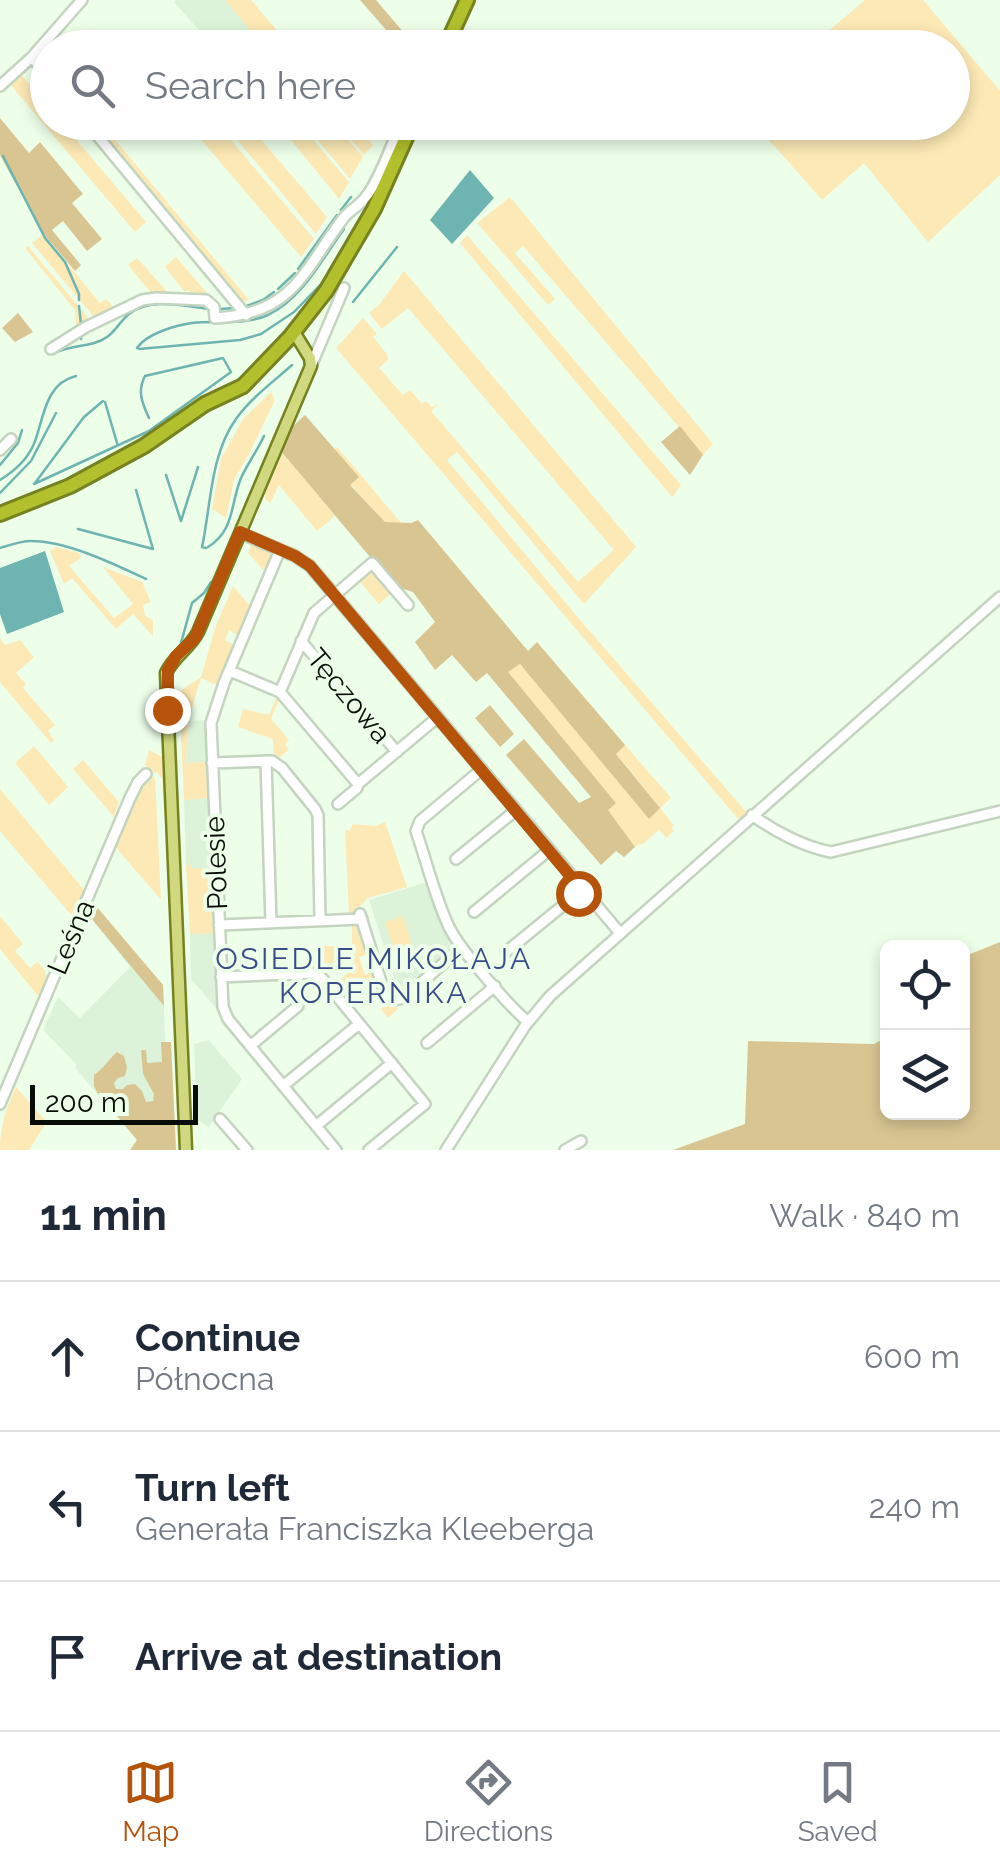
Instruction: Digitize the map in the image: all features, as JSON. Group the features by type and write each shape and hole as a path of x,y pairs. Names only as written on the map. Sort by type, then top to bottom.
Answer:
{"highway":[{"path":"453,30 467,0"},
{"path":"0,514 70,486 144,446 204,404 240,388 324,295 364,227 405,140"}],"main road":[{"path":"186,1150 166,674 176,656 195,638 311,366 294,332"}],"street":[{"path":"56,30 82,0"},
{"path":"0,86 30,60"},
{"path":"101,140 246,315"},
{"path":"51,350 86,327 142,300 206,300 214,307 215,318 246,315 275,302 302,277 344,216 365,198 392,140"},
{"path":"311,366 344,288"},
{"path":"0,450 10,439"},
{"path":"240,532 304,561 620,934"},
{"name":"Polesie","path":"280,550 211,723 224,1014 336,1150"},
{"path":"280,692 314,613 372,563 408,605"},
{"path":"446,1150 528,1022 550,996 1000,597"},
{"name":"Tęczowa","path":"302,641 397,752"},
{"path":"230,671 280,692 358,784"},
{"path":"338,804 438,717"},
{"path":"266,760 272,922"},
{"path":"212,763 272,761 318,814 320,920"},
{"path":"482,770 417,825 416,831 447,922 462,947 528,1022"},
{"name":"Leśna","path":"2,1095 130,798 146,774"},
{"path":"456,859 515,811"},
{"path":"752,816 831,852 1000,811"},
{"path":"474,912 548,851"},
{"path":"506,952 582,890"},
{"path":"218,924 361,916 382,985 397,1001 462,947"},
{"path":"221,977 314,973 322,978 424,1104 370,1150"},
{"path":"250,1046 298,1006 298,974"},
{"path":"427,1043 495,986"},
{"path":"283,1086 359,1024"},
{"path":"316,1126 392,1064"},
{"path":"220,1118 247,1150"},
{"path":"565,1150 581,1141"}],"shaded area":[{"path":"225,0 251,30 199,30 174,2"},
{"path":"225,0 251,0 277,30 249,29"},
{"path":"360,0 376,0 402,30 386,30"},
{"path":"865,0 923,0 948,30 830,30"},
{"path":"970,56 1000,91 1000,175 928,242 864,163 822,200 769,140 970,140"},
{"path":"19,72 30,85 30,108 9,83"},
{"path":"0,118 29,153 40,142 83,194 72,203 102,239 87,251 63,221 52,230 81,265 75,271 42,232 0,155"},
{"path":"57,140 76,140 146,222 135,232"},
{"path":"103,140 115,140 249,300 239,302"},
{"path":"201,140 231,140 314,239 301,257"},
{"path":"237,140 261,140 327,217 316,234"},
{"path":"291,140 313,140 349,182 339,199"},
{"path":"318,140 348,140 363,157 350,179"},
{"path":"351,140 369,140 373,145 364,155"},
{"path":"510,197 713,444 703,455 523,246 515,253 555,299 548,305 477,223"},
{"path":"43,234 100,303 106,299 114,308 94,317 32,243"},
{"path":"467,235 681,485 672,497 460,243"},
{"path":"28,246 89,319 76,327 75,310 25,248"},
{"path":"176,257 212,299 185,292 165,267"},
{"path":"137,258 170,295 153,295 128,265"},
{"path":"404,271 636,547 584,604 457,452 447,460 748,814 740,821 336,348 363,318 387,354 388,360 379,368 403,395 410,390 422,404 426,401 432,407 440,403 431,411 578,582 614,550 408,308 382,329 369,313"},
{"path":"18,313 33,332 15,342 2,328"},
{"path":"271,392 275,400 234,480 226,518 212,509 221,459 243,419"},
{"path":"305,415 359,477 350,485 385,522 418,520 528,651 537,642 625,745 616,754 660,808 649,819 520,664 508,672 616,803 608,810 635,847 624,857 616,851 601,865 506,755 524,739 579,803 591,797 487,673 476,682 452,655 435,670 415,642 435,622 413,592 397,587 280,450 293,426"},
{"path":"680,426 703,455 690,475 661,442"},
{"path":"337,447 402,524 385,522 350,484 358,477"},
{"path":"280,450 335,516 317,531 279,485 270,503 265,499 264,487"},
{"path":"252,542 273,552 266,573 248,553"},
{"path":"56,547 79,553 81,558 69,566 114,618 133,604 103,567 142,582 151,602 143,605 145,616 153,620 153,636 133,614 116,629 72,578 64,584 50,551"},
{"path":"371,566 394,591 379,604 358,580"},
{"path":"233,586 250,606 238,636 229,630 225,640 234,645 217,685 201,678 188,721 186,763 206,762 208,798 184,800 179,692 201,677 216,625"},
{"path":"0,638 5,645 20,640 34,657 16,673 26,684 23,688 55,725 48,731 54,740 51,743 0,682"},
{"path":"519,664 660,808 674,825 674,831 666,838 659,830 635,847 607,809 616,803 507,673"},
{"path":"275,692 283,698 271,719 289,740 285,744 289,750 279,758 274,756 273,739 238,727 243,709 269,715"},
{"path":"490,705 514,734 500,747 475,718"},
{"path":"206,720 206,762 186,763 188,721"},
{"path":"625,745 671,798 660,808 616,753"},
{"path":"34,746 68,787 49,805 15,763"},
{"path":"149,750 166,759 168,818 164,816 162,778 145,765"},
{"path":"83,760 119,802 114,817 73,769"},
{"path":"155,777 161,900 113,844 140,784"},
{"path":"0,789 85,891 72,916 0,831"},
{"path":"208,798 211,868 191,869 191,865 186,865 184,800"},
{"path":"385,822 407,887 368,898 349,914 345,830 353,824 375,826"},
{"path":"186,865 192,869 211,868 213,933 190,934"},
{"path":"427,882 454,948 400,996 369,900"},
{"path":"96,906 163,985 168,1117 137,1140 75,1068 77,1065 43,1030 58,997 80,1018 130,967 91,918"},
{"path":"96,906 163,985 164,1006 91,918"},
{"path":"0,916 23,944 15,951 30,968 38,962 45,971 38,996 0,949"},
{"path":"403,916 413,948 395,954 385,922"},
{"path":"358,922 370,954 359,957 365,975 369,973 365,957 371,955 380,987 398,1009 388,1018 381,1009 384,1005 360,984 344,998 334,985 349,972 340,960 323,973 319,968 318,946 352,946 352,924"},
{"path":"213,933 217,1009 191,979 190,934"},
{"path":"1000,942 1000,1150 673,1150 745,1124 748,1041 874,1044 880,1041 880,1120 970,1120 970,954"},
{"path":"209,1040 242,1079 209,1127 197,1120 194,1044"},
{"path":"161,1042 171,1042 176,1150 130,1150 137,1140 97,1092 94,1075 117,1052 124,1056 127,1067 125,1076 114,1083 116,1089 135,1084 146,1102 153,1101 154,1094 143,1074 141,1050 146,1050 147,1063 162,1062"},
{"path":"16,1087 45,1120 45,1125 29,1150 0,1150 4,1118"}],"water":[{"path":"470,170 494,198 452,244 430,220"},
{"path":"45,551 64,612 7,634 0,614 0,568"}],"waterway":[{"path":"3,156 45,238 65,262 79,300"},
{"path":"341,210 351,197"},
{"path":"298,269 337,215"},
{"path":"137,348 154,334 178,326 268,315 302,288 344,229"},
{"path":"353,302 397,247"},
{"path":"278,289 295,273"},
{"path":"139,349 240,340 261,334 294,312 326,279"},
{"path":"244,307 274,292"},
{"path":"53,354 101,340 129,314 147,306 168,304 209,309"},
{"path":"79,306 81,324"},
{"path":"220,309 235,308"},
{"path":"34,484 149,431 231,372 223,358 145,376 141,397 149,418"},
{"path":"206,548 202,547 213,481 227,433 248,404 292,365"},
{"path":"0,480 19,466 30,451 51,395 65,380 76,376"},
{"path":"35,483 84,417 103,401"},
{"path":"105,402 117,443"},
{"path":"0,493 31,461 56,413"},
{"path":"0,465 18,443 22,430"},
{"path":"208,547 223,533 241,478 264,436"},
{"path":"166,475 181,521 198,467"},
{"path":"78,529 153,549 136,490"},
{"path":"0,548 27,541 60,545 146,579"},
{"path":"181,643 192,603 218,578"}],"district":[{"name":"OSIEDLE MIKOŁAJA KOPERNIKA","path":"374,975"}],"route":[{"path":"167,710 166,674 176,656 195,638 240,532 295,556 317,574 410,684 582,890 578,893"}]}
